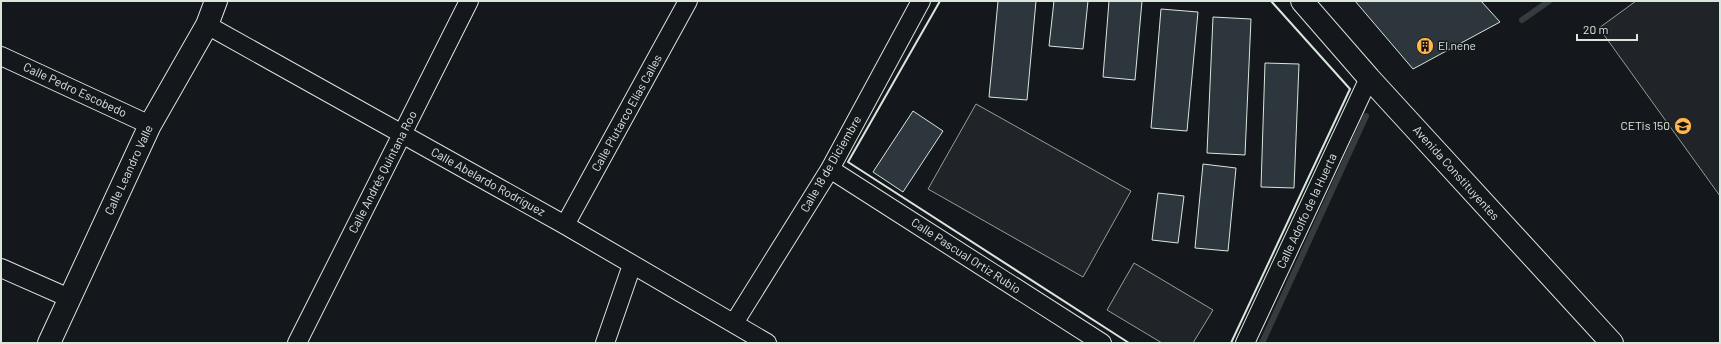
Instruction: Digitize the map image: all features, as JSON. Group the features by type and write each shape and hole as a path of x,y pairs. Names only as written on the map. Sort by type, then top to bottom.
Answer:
{"main road":[{"name":"Calle Leandro Valle","path":"49,343 150,125 207,25 216,1"},
{"name":"Avenida Constituyentes","path":"1302,1 1602,339"}],"street":[{"name":"Calle Andrés Quintana Roo","path":"297,343 469,1"},
{"name":"Calle Plutarco Elías Calles","path":"565,225 688,1"},
{"name":"Calle 18 de Diciembre","path":"734,323 830,169 921,1"},
{"name":"Calle Abelardo Rodríguez","path":"207,25 565,225 768,343"},
{"name":"Calle Pedro Escobedo","path":"1,56 150,125"},
{"name":"Calle Adolfo de la Huerta","path":"1245,343 1369,78"},
{"name":"Calle Pascual Ortiz Rubio","path":"830,169 1102,343"},
{"path":"606,343 632,265"},
{"path":"1,268 69,298"}],"shaded area":[{"name":"CETis 150","path":"1636,1 1720,1 1720,196 1599,28"},
{"path":"976,104 1131,191 1083,277 928,189"},
{"path":"1134,263 1213,310 1193,343 1162,343 1107,310"}],"building":[{"path":"998,1 1036,1 1027,100 989,97"},
{"path":"1054,1 1088,1 1083,49 1049,46"},
{"path":"1109,1 1142,1 1135,80 1103,77"},
{"name":"El nene","path":"1355,1 1481,1 1500,22 1413,69"},
{"path":"1161,9 1198,12 1187,131 1151,128"},
{"path":"1213,17 1251,19 1245,155 1207,153"},
{"path":"1265,63 1299,64 1294,188 1261,187"},
{"path":"913,111 943,131 903,192 873,172"},
{"path":"1203,164 1236,168 1228,251 1195,248"},
{"path":"1158,193 1184,196 1178,243 1152,240"}],"waterway":[{"path":"1522,20 1549,1"},
{"path":"1262,343 1366,116"}],"wall":[{"path":"940,1 848,162 1129,343"},
{"path":"1231,343 1350,89 1271,1"}],"place":[{"name":"El nene","path":"1425,46"},
{"name":"CETis 150","path":"1683,126"}]}
